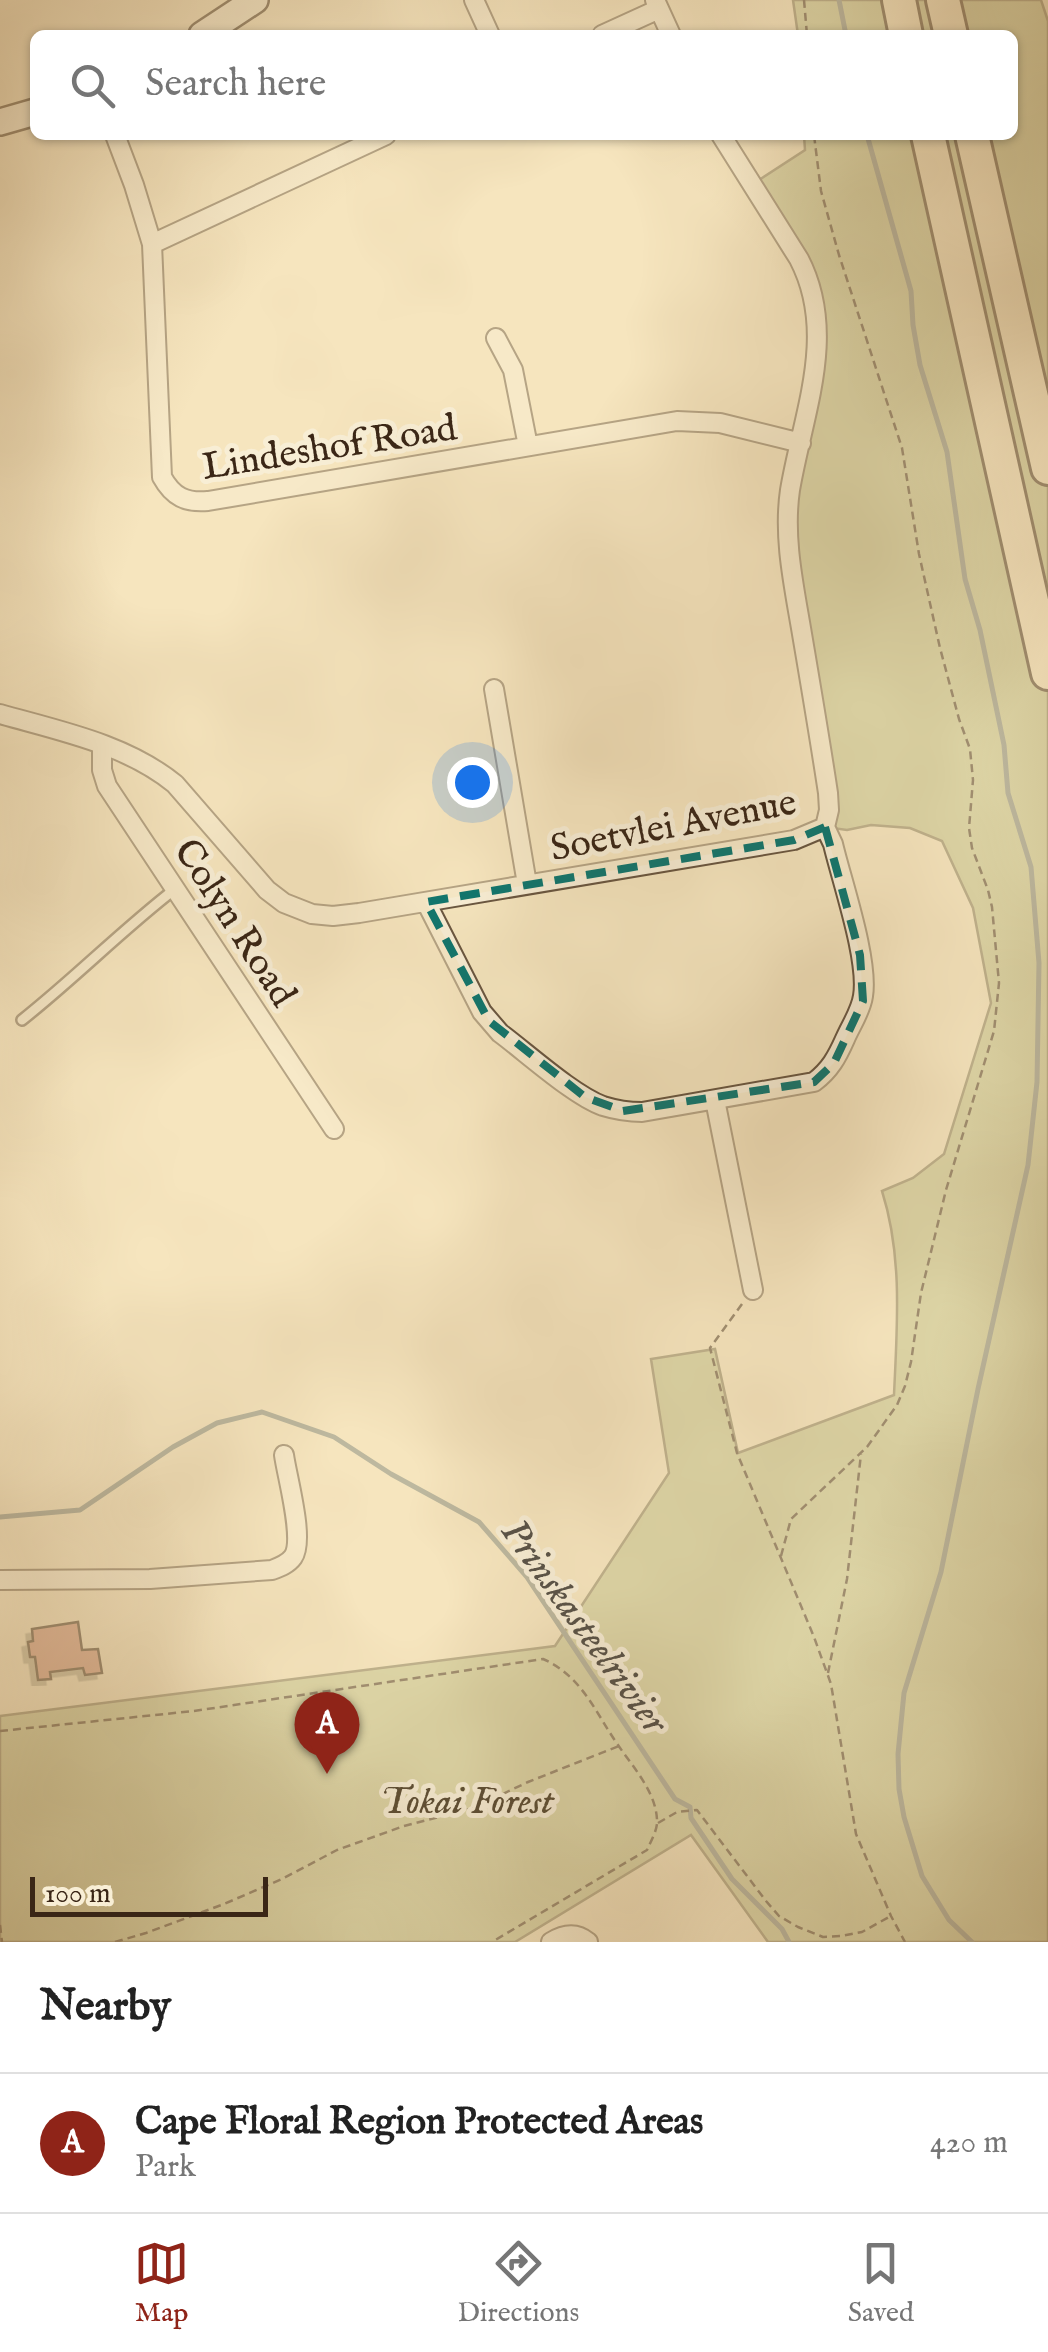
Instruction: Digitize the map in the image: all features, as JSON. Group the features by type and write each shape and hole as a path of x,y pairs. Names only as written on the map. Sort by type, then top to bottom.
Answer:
{"highway":[{"path":"898,0 905,30"},
{"path":"943,0 949,30"},
{"path":"929,140 1048,673"},
{"path":"973,140 1048,468"}],"street":[{"path":"210,30 255,0"},
{"path":"474,0 488,30"},
{"path":"611,30 657,4 669,30"},
{"path":"0,122 30,113"},
{"name":"Lindeshof Road","path":"117,140 152,244 162,477 176,496 187,501 208,501 656,424 720,424 801,443"},
{"path":"152,244 375,140"},
{"name":"Soetvlei Avenue","path":"0,714 141,760 175,784 267,890 312,914 333,916 426,902 794,840 825,827 828,792 788,548 788,506 818,346 814,299 799,259 723,140"},
{"path":"496,338 513,370 528,446"},
{"path":"494,689 527,884"},
{"name":"Colyn Road","path":"102,745 102,770 107,786 334,1129"},
{"path":"426,902 489,1021 601,1106 642,1112 814,1082 834,1063 863,1000 860,955 825,827"},
{"path":"715,1100 754,1290"},
{"path":"0,1580 150,1579 272,1570 284,1565 292,1559 297,1544 284,1455"},
{"path":"551,1942 568,1934 588,1942"}],"lane":[{"path":"22,1020 175,890"}],"path":[{"path":"804,0 806,30"},
{"path":"781,1556 791,1519 862,1452 897,1405 905,1386 921,1293 946,1190 994,1032 1000,984 992,907 969,828 973,780 970,749 923,573 902,448 834,239 821,191 815,140"},
{"path":"754,1290 710,1348 737,1454 827,1674 856,1834 904,1942"},
{"path":"827,1674 847,1579 862,1452"},
{"path":"0,1731 194,1711 542,1658 560,1666 588,1695 634,1764 652,1799 658,1823 647,1850 492,1942"},
{"path":"114,1942 224,1904 337,1850 404,1826 472,1808 619,1746"},
{"path":"658,1823 697,1810 766,1901 779,1916 798,1927 823,1937 841,1936 862,1932 890,1916"},
{"path":"0,1926 2,1942"}],"highlighted area":[{"path":"825,827 860,955 863,1001 834,1063 814,1082 623,1111 585,1097 489,1021 426,902 794,840"}],"green space":[{"name":"Tokai Forest","path":"793,0 1041,0 1048,21 1048,1942 768,1942 691,1835 515,1942 0,1942 0,1716 555,1646 669,1473 651,1359 715,1349 738,1453 894,1395 896,1267 882,1191 913,1178 944,1154 991,1003 973,908 942,841 910,828 825,827 788,549 814,299 753,184 805,150 804,140 1018,140 1018,30 797,30"}],"building":[{"path":"78,1622 82,1650 98,1649 102,1673 85,1675 83,1668 50,1672 51,1679 38,1680 28,1642 33,1641 32,1629"}],"waterway":[{"path":"839,0 845,30"},
{"path":"868,140 911,291 920,365 947,452 965,579 1004,745 1008,793 1031,867 1039,963 1037,1082 1028,1165 941,1572 904,1693 898,1754 904,1817 922,1876 949,1920 972,1942"},
{"name":"Prinskasteelrivier","path":"0,1517 80,1510 173,1447 217,1423 262,1412 334,1437 391,1474 479,1522 527,1577 675,1799 690,1807 691,1818 732,1879 782,1929 789,1942"}],"place":[{"name":"Cape Floral Region Protected Areas","path":"327,1774"}]}
